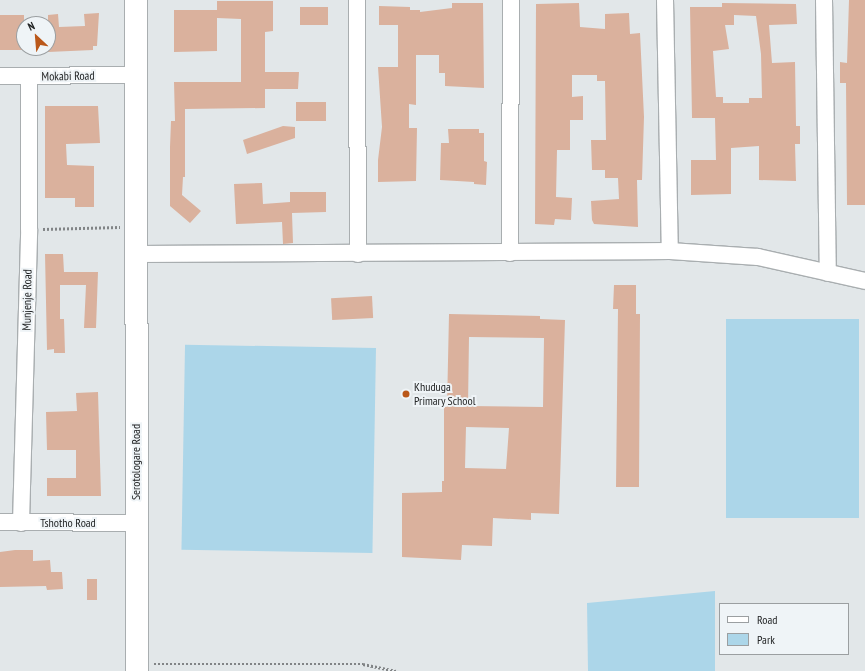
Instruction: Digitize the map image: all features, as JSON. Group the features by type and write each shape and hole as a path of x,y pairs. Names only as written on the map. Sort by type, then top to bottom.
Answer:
{"street":[{"name":"Serotologare Road","path":"136,0 138,227 136,523 137,667"},
{"path":"357,0 358,254"},
{"path":"510,253 511,0"},
{"path":"665,0 670,251"},
{"path":"824,0 828,273"},
{"name":"Mokabi Road","path":"0,76 29,77 136,75"},
{"name":"Munjenje Road","path":"21,523 29,229 29,77"},
{"path":"138,254 358,254 670,251 758,257 865,281"},
{"name":"Tshotho Road","path":"0,522 136,523"}],"path":[{"path":"29,229 138,227"},
{"path":"137,667 363,664 396,671"}],"green space":[{"path":"726,319 859,319 859,518 726,518"},
{"path":"185,345 376,348 372,553 181,550"},
{"path":"715,591 715,671 588,671 587,603"}],"building":[{"path":"849,0 865,0 865,205 847,205 846,83 840,83 840,62 847,63"},
{"path":"217,1 273,1 273,31 265,32 265,72 299,72 298,89 265,89 265,108 185,109 185,177 183,177 182,195 201,211 190,223 170,206 171,121 175,121 174,82 241,82 241,19 217,18 217,51 174,52 174,10 217,10"},
{"path":"452,3 483,3 484,88 445,86 445,73 439,73 439,55 416,55 416,105 409,104 409,128 417,128 416,181 378,182 378,160 382,127 378,67 398,67 398,25 379,25 379,6 410,7 410,10 420,10 420,12 452,8"},
{"path":"579,3 580,27 605,29 605,14 629,13 630,34 640,33 644,117 642,180 637,180 638,227 594,224 592,220 591,201 619,199 618,178 605,178 605,170 592,170 591,140 606,140 605,81 597,81 597,75 572,75 572,97 583,96 583,120 570,120 570,150 557,150 556,197 572,198 571,220 555,219 554,225 535,224 536,4"},
{"path":"722,3 796,4 797,24 769,25 772,63 795,62 796,126 800,126 800,144 795,144 796,181 759,180 759,146 731,148 731,194 691,195 691,160 716,160 715,118 692,118 690,7 722,7","holes":["734,15 756,16 761,54 762,98 749,98 749,103 723,103 723,97 716,97 713,51 729,49 725,25 734,25"]},
{"path":"300,7 328,7 328,25 300,25"},
{"path":"99,13 97,46 93,46 93,50 56,52 56,16 48,15 58,14 59,27 85,26 84,14"},
{"path":"0,15 24,15 16,16 16,50 0,50"},
{"path":"296,102 326,102 326,121 296,121"},
{"path":"45,106 98,106 100,143 66,144 67,165 94,166 94,207 75,207 75,198 45,198"},
{"path":"283,126 295,127 295,138 247,154 243,140"},
{"path":"448,129 479,129 479,133 484,133 484,161 487,162 486,185 474,184 474,182 440,180 441,143 449,143"},
{"path":"262,183 263,204 290,202 290,192 326,192 326,212 292,213 293,243 283,244 282,222 236,224 234,184"},
{"path":"45,254 63,254 64,272 98,272 96,328 84,328 86,285 60,285 60,319 64,319 65,353 54,353 54,349 47,350"},
{"path":"614,285 636,285 636,314 640,314 639,487 616,487 618,309 613,309"},
{"path":"372,296 373,318 332,320 331,298"},
{"path":"449,314 540,316 540,319 565,320 559,514 531,513 531,520 493,518 492,546 462,545 461,560 402,557 402,493 442,492 442,481 444,481 444,407 447,407","holes":["469,337 544,338 543,407 468,406","466,427 509,428 506,469 465,468"]},
{"path":"98,392 101,496 47,496 47,478 76,478 76,450 47,450 46,412 77,411 76,393"},
{"path":"33,550 33,561 50,560 51,572 62,572 63,589 47,590 46,586 0,587 0,552"},
{"path":"87,579 97,579 97,600 87,600"}],"place":[{"name":"Khuduga Primary School","path":"406,394"}]}
